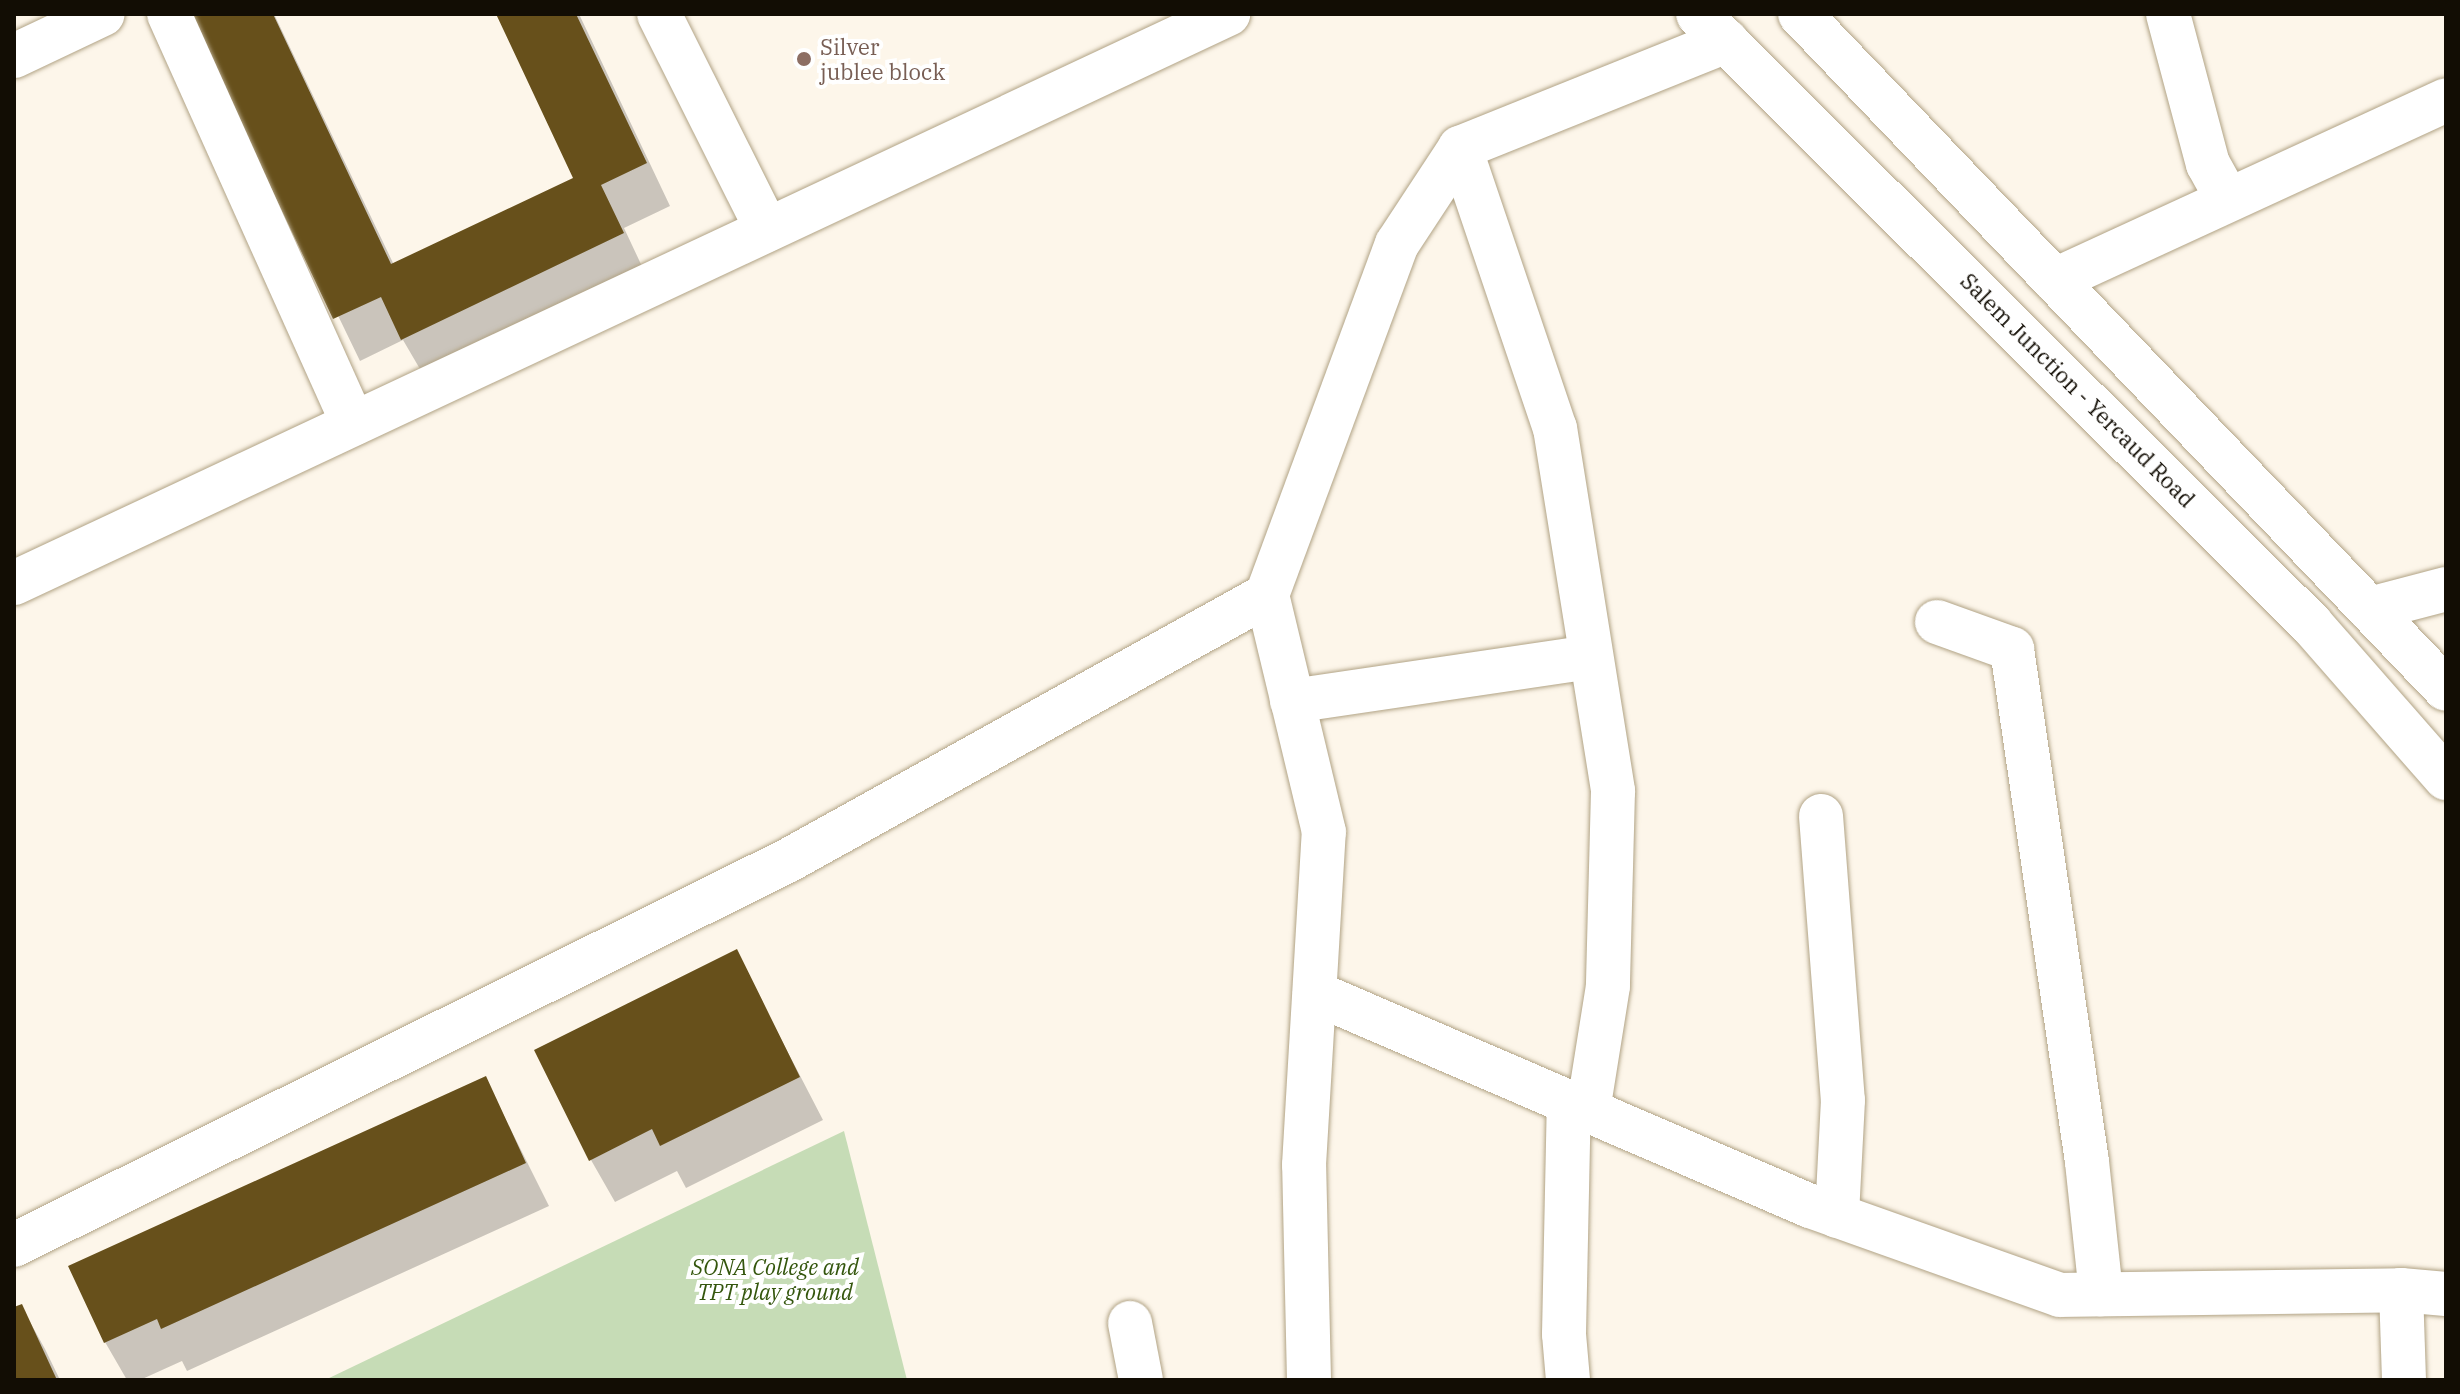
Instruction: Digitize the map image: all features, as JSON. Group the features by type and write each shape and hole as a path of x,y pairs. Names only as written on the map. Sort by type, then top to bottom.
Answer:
{"street":[{"path":"14,56 103,14"},
{"path":"169,14 353,424"},
{"path":"659,14 767,230"},
{"path":"1800,14 2446,689"},
{"path":"2168,14 2208,164 2226,197"},
{"path":"14,583 1218,16"},
{"path":"1309,1380 1304,1165 1324,832 1267,595 1397,244 1460,148 1712,28"},
{"name":"Salem Junction - Yercaud Road","path":"1712,28 2311,624 2446,778"},
{"path":"2055,280 2226,197 2446,100"},
{"path":"1460,148 1555,428 1613,791 1608,986 1579,1107 1564,1334 1568,1380"},
{"path":"2370,609 2446,589"},
{"path":"14,1245 789,860 1267,595"},
{"path":"1937,622 2012,649 2087,1162 2101,1294"},
{"path":"1292,701 1591,657"},
{"path":"1821,816 1843,1100 1837,1216"},
{"path":"1315,993 1837,1216 2060,1295 2401,1290 2446,1294"},
{"path":"2401,1290 2404,1380"},
{"path":"1130,1323 1141,1380"}],"green space":[{"name":"SONA College and TPT play ground","path":"844,1131 907,1380 325,1380"}],"building":[{"path":"189,14 273,14 391,264 573,178 496,14 576,14 647,163 601,185 624,233 401,340 381,297 333,319"},
{"path":"737,949 800,1077 660,1146 652,1129 589,1161 534,1050"},
{"path":"486,1076 526,1163 161,1329 157,1319 104,1343 68,1266"},
{"path":"22,1304 57,1380 14,1380 14,1307"}],"place":[{"name":"Silver jublee block","path":"804,59"}]}
